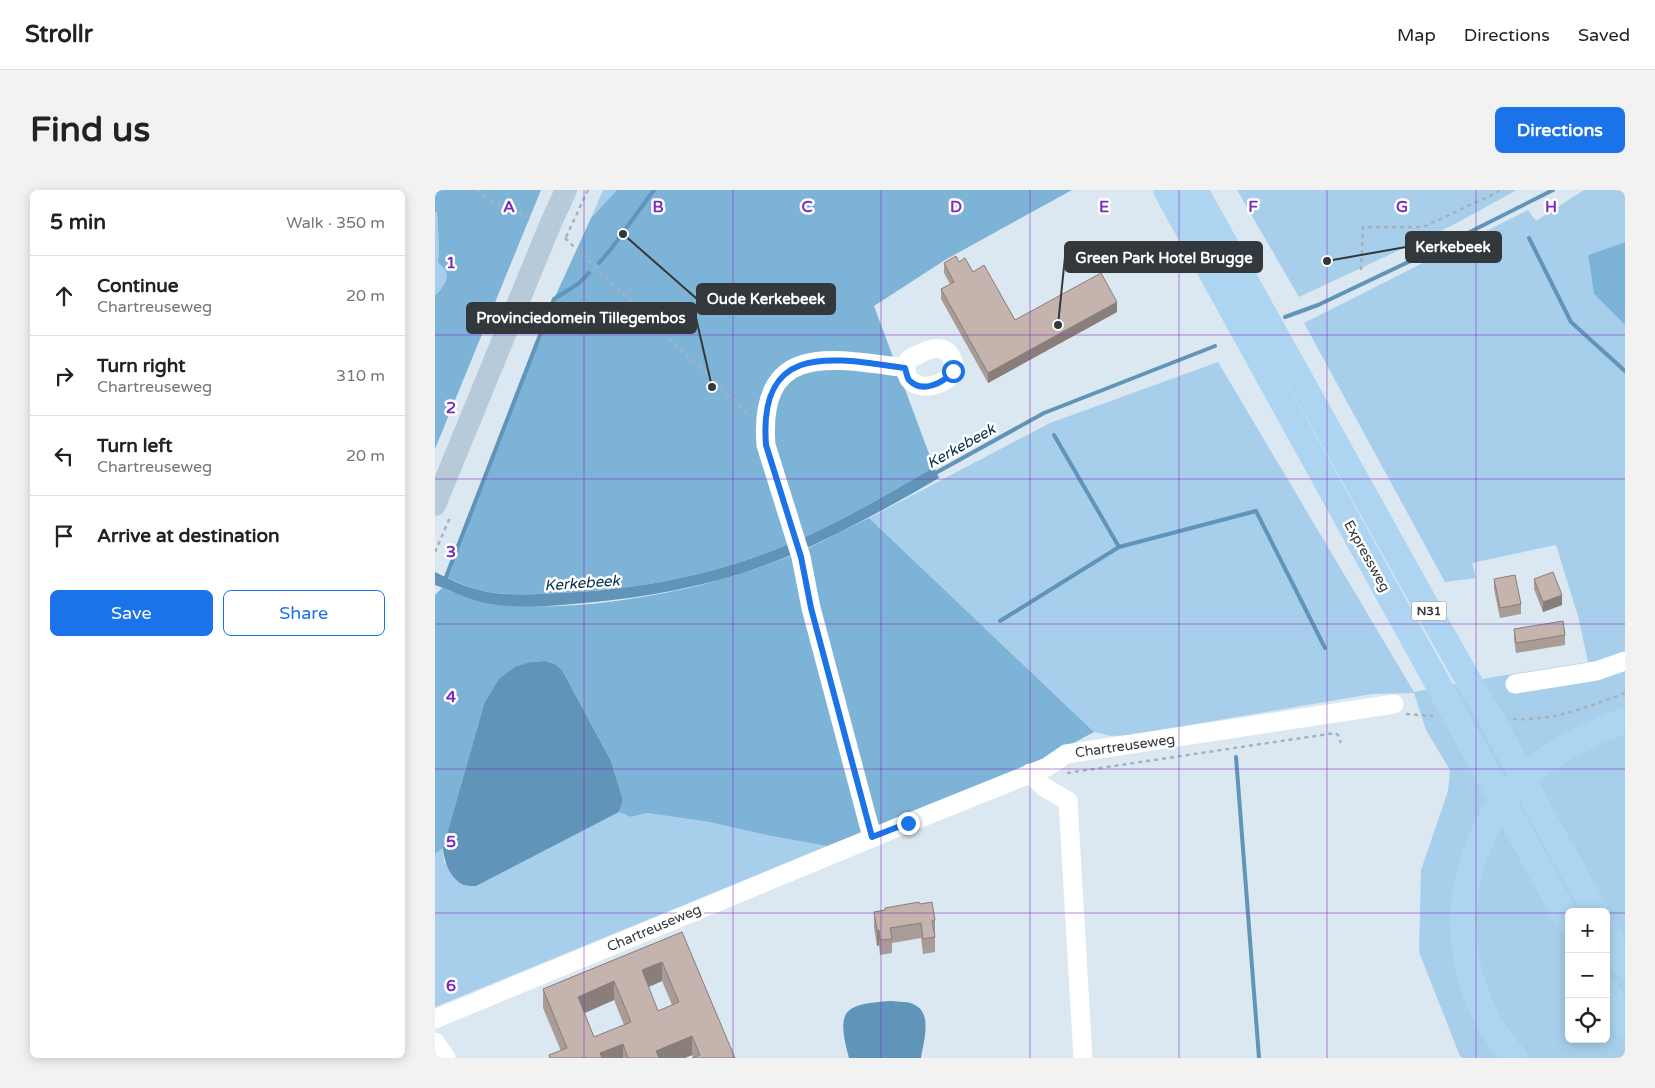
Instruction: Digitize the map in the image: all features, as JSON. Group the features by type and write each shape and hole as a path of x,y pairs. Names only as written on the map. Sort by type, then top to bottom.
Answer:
{"highway":[{"name":"Expressweg","path":"1195,190 1419,594 1493,721 1543,817 1594,908"},
{"name":"Expressweg","path":"1167,193 1565,915"},
{"path":"1515,1058 1493,1030 1479,1002 1469,972 1463,934 1463,899 1470,866 1483,834 1496,810 1516,785 1539,764 1559,751 1625,720"},
{"path":"1610,938 1625,965"},
{"path":"1610,997 1625,1024"}],"main road":[{"path":"435,506 566,190"}],"street":[{"path":"872,837 811,608 801,557 766,445 765,430 767,410 772,391 780,378 795,368 816,361 841,359 905,368"},
{"path":"1515,684 1596,671 1625,660"},
{"name":"Chartreuseweg","path":"435,1019 1038,770 1066,754 1393,704"},
{"path":"1038,770 1044,787 1068,802 1083,1058"},
{"path":"435,1042 446,1058"}],"path":[{"path":"477,190 501,206 550,225 765,430"},
{"path":"1361,270 1363,227 1423,227 1502,190"},
{"path":"1527,720 1562,715 1625,693"},
{"path":"1038,770 1069,773 1335,733 1338,735 1341,743"}],"shaded area":[{"path":"435,190 541,190 435,449 435,295 444,285 447,275 438,262 439,248 437,212 435,212"},
{"path":"603,190 617,190 591,218"},
{"path":"617,190 1072,190 945,260 874,306 934,467 862,509 805,537 759,556 704,573 647,584 561,593 507,594 483,591 467,586 446,577 554,299 591,218"},
{"path":"1237,190 1517,190 1453,225 1299,297"},
{"path":"1584,190 1625,190 1625,242 1588,255 1594,294 1625,325 1625,1058 1463,1058 1460,1056 1419,952 1421,870 1448,791 1450,770 1426,730 1414,693 1372,694 1130,735 1111,736 1094,732 869,518 1050,423 1218,362 1414,692 1588,662 1578,616 1556,545 1472,563 1476,578 1445,582 1304,323 1528,210 1536,221"},
{"path":"435,212 437,212 438,262 447,275 444,285 435,295"},
{"path":"1625,242 1625,325 1594,294 1588,255"},
{"path":"934,467 939,478 885,509 791,555 767,565 716,581 636,597 535,606 485,603 435,585 435,572 481,591 542,594 618,588 704,573 759,556 805,537 861,509"},
{"path":"869,518 1094,732 1020,772 827,846 709,822 647,813 631,817 619,812 623,800 611,761 562,670 555,664 545,661 531,662 484,704 443,848 435,854 435,595 442,588 491,603 507,605 577,605 651,596 724,579 758,568 820,543"},
{"path":"545,661 555,664 562,670 611,761 623,800 619,812 476,886 464,885 451,874 443,848 484,704 499,679 515,667 531,662"},
{"path":"619,812 631,817 647,813 709,822 827,846 435,1007 435,854 443,848 444,862 476,886"},
{"path":"891,1001 906,1002 921,1009 925,1022 925,1037 921,1058 849,1058 843,1029 847,1013 862,1004"}],"building":[{"path":"956,256 959,262 965,258 973,272 984,265 1015,320 1101,273 1117,302 988,373 941,289 954,282 944,263"},
{"path":"1553,572 1562,595 1543,602 1534,579"},
{"path":"1515,575 1521,604 1500,608 1494,579"},
{"path":"1563,621 1565,635 1516,643 1514,629"},
{"path":"919,902 920,904 932,902 935,920 932,921 935,937 923,939 921,923 890,928 892,939 880,940 874,912 885,910 885,908"},
{"path":"682,932 735,1058 692,1058 700,1055 692,1036 656,1051 659,1058 628,1058 623,1044 600,1053 602,1058 550,1058 549,1055 567,1048 543,989","holes":["662,962 679,1002 658,1011 642,970","614,981 631,1022 594,1037 578,997"]}],"waterway":[{"path":"599,263 654,190"},
{"name":"Kerkebeek","path":"1285,317 1318,305 1553,190"},
{"path":"1529,238 1571,322 1625,371"},
{"path":"444,582 554,299 578,284 589,273"},
{"name":"Kerkebeek","path":"932,475 1044,413 1215,346"},
{"path":"1054,435 1119,547"},
{"path":"1000,621 1119,547 1256,511 1325,648"},
{"path":"1236,757 1259,1058"}],"place":[{"name":"Oude Kerkebeek","path":"623,234"},
{"name":"Kerkebeek","path":"1327,261"},
{"name":"Green Park Hotel Brugge","path":"1058,325"},
{"name":"Provinciedomein Tillegembos","path":"712,387"}],"route":[{"path":"908,823 872,837 811,608 801,557 766,445 765,430 767,410 772,391 780,378 795,368 816,361 841,359 905,368 909,379 920,386 931,386 948,378 953,371"}]}
